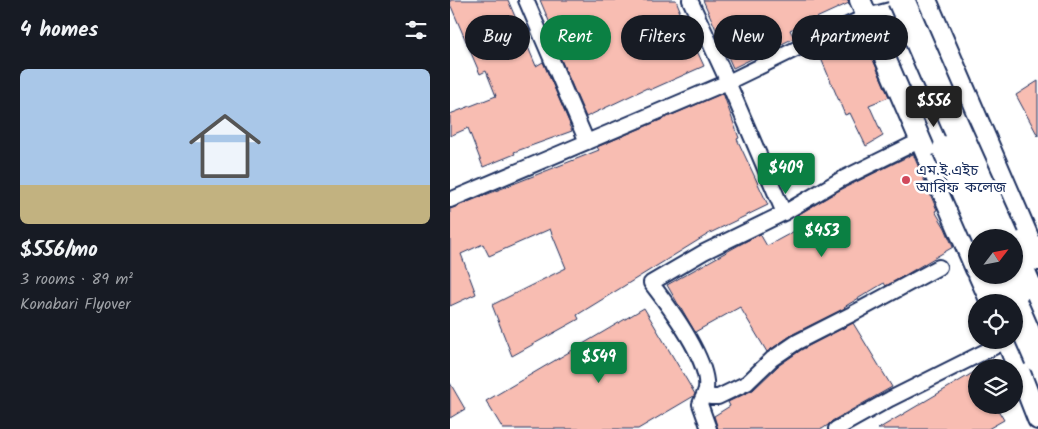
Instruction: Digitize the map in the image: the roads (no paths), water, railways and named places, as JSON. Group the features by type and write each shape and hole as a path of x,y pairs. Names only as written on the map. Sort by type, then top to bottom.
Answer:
{"highway":[{"path":"918,0 953,120 1002,229"},
{"path":"870,5 981,229"},
{"path":"1023,275 1038,309"},
{"path":"1023,324 1038,359"}],"main road":[{"path":"918,0 1038,260"},
{"path":"870,5 968,249"},
{"path":"1011,349 1038,419"}],"street":[{"path":"526,0 587,142"},
{"path":"690,0 728,82 784,213"},
{"path":"450,200 728,82 796,48 870,5 918,0"},
{"path":"709,429 700,404 705,392 706,379 700,358 669,307 650,283 704,252 784,213 840,180 913,144"},
{"path":"705,392 711,397 718,397 747,383 772,359 797,342 939,267"},
{"path":"1023,335 1038,331"},
{"path":"836,429 890,399 990,349"}],"place":[{"name":"এম.ই.এইচ আরিফ কলেজ","path":"906,180"}]}
